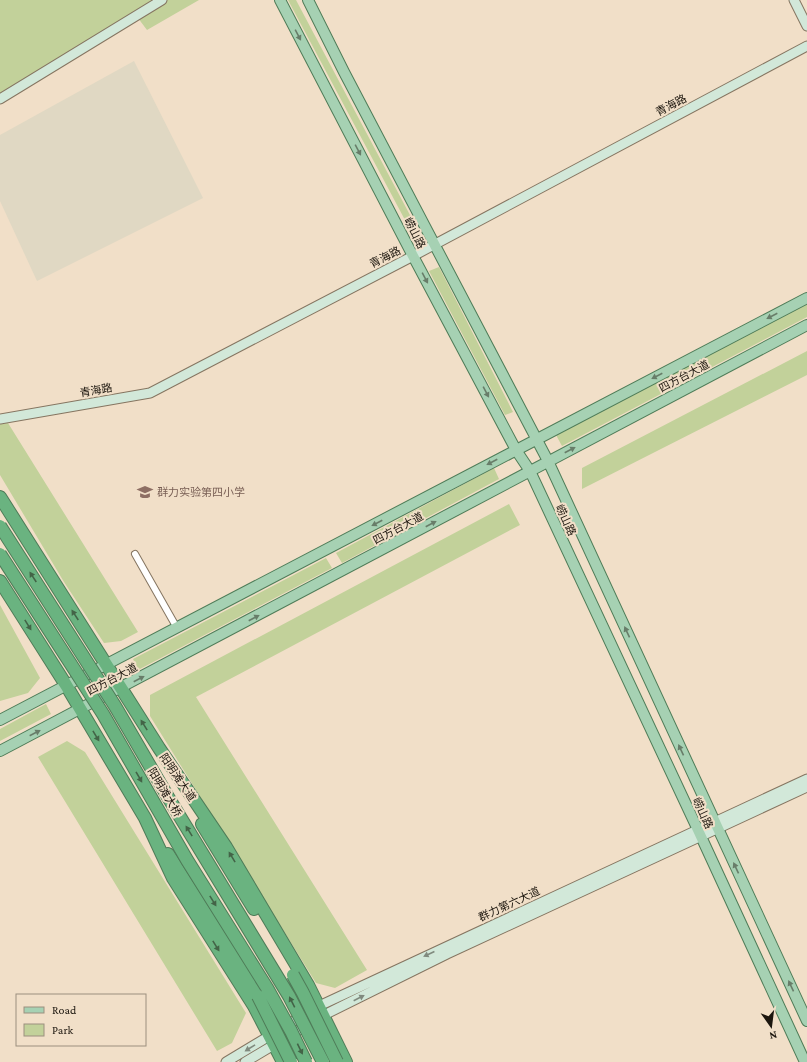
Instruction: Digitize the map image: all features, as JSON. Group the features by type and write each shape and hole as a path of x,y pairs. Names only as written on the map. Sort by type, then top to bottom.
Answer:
{"highway":[{"name":"阳明滩大道","path":"0,498 107,664 159,748 226,847 308,985 346,1062"},
{"name":"阳明滩大桥","path":"0,526 115,706 168,797 289,996 322,1062"},
{"name":"阳明滩大桥","path":"0,554 103,714 187,860 276,1003 306,1062"},
{"path":"0,581 66,685 145,818 182,874 258,996 291,1062"},
{"path":"159,748 216,849 303,993 337,1062"},
{"path":"145,818 173,878 254,1006 283,1062"}],"main road":[{"name":"崂山路","path":"280,0 413,256 516,450 530,471 700,833 805,1062"},
{"name":"崂山路","path":"308,0 434,245 548,461 807,1021"},
{"name":"四方台大道","path":"0,720 516,450 536,438 807,298"},
{"name":"四方台大道","path":"0,751 807,325"}],"street":[{"path":"0,99 162,0"},
{"path":"794,0 807,26"},
{"name":"青海路","path":"0,419 150,393 434,245 807,46"},
{"path":"135,554 177,628"},
{"name":"群力第六大道","path":"716,826 807,779"},
{"name":"群力第六大道","path":"226,1062 272,1040 322,1011 447,954 700,833 807,787"},
{"name":"群力第六大道","path":"245,1062 272,1040"}],"shaded area":[{"path":"134,61 203,198 37,281 0,201 0,135"}],"green space":[{"path":"0,0 199,0 147,30 138,18 0,95"},
{"path":"288,0 296,0 411,217 405,220"},
{"path":"439,267 513,412 505,415 429,271"},
{"path":"807,303 807,317 562,446 556,435"},
{"path":"807,351 807,375 582,489 582,468"},
{"path":"8,423 138,632 121,641 104,643 64,582 0,475 0,424"},
{"path":"494,468 499,479 342,563 336,553"},
{"path":"509,504 520,525 196,697 367,970 335,988 316,983 150,716 150,695"},
{"path":"326,558 332,568 138,670 133,659"},
{"path":"0,605 40,678 28,693 0,701"},
{"path":"46,704 51,714 0,741 0,729"},
{"path":"67,741 85,752 246,1013 232,1043 217,1051 38,757"}],"place":[{"name":"群力实验第四小学","path":"145,492"}]}
